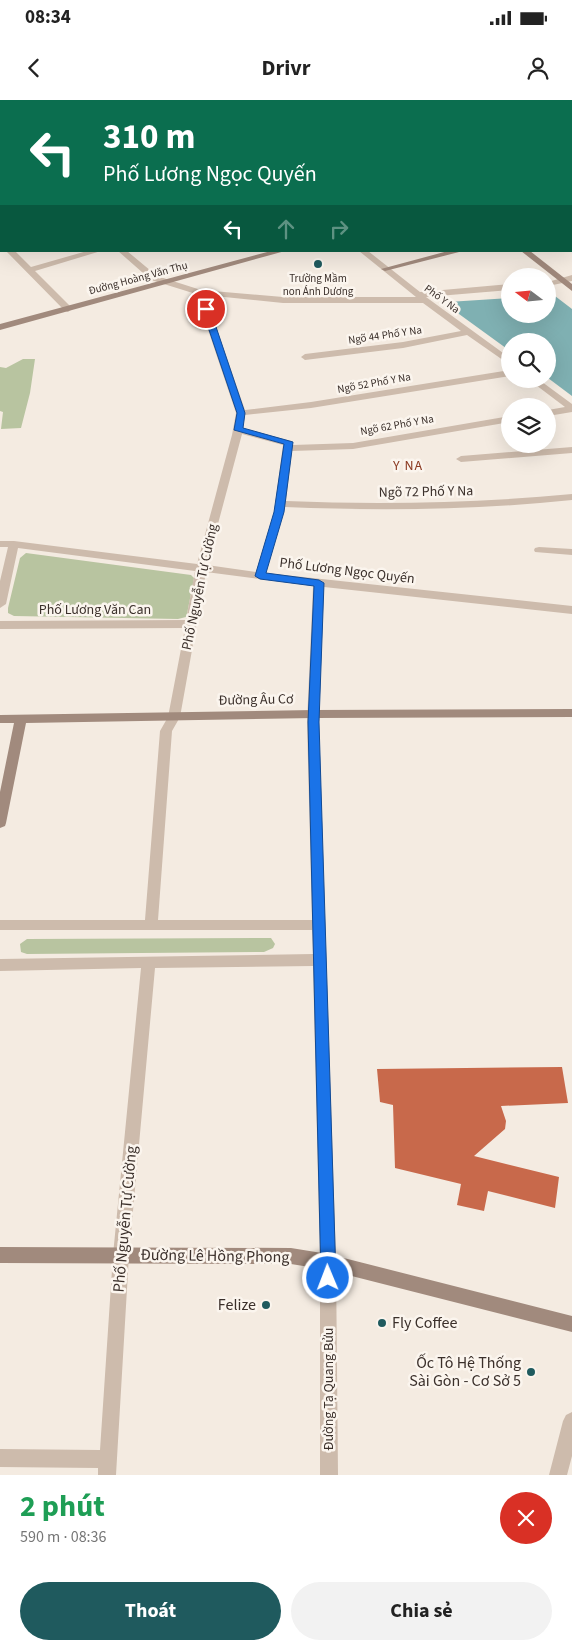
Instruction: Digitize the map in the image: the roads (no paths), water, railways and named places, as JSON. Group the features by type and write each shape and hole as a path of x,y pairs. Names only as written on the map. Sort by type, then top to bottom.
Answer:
{"street":[{"path":"11,252 68,309"},
{"path":"30,270 93,252"},
{"path":"123,252 154,278 165,283 200,292 283,300 422,298 501,288"},
{"name":"Đường Hoàng Văn Thụ","path":"0,327 277,252"},
{"name":"Phố Y Na","path":"364,252 422,298 501,356"},
{"path":"385,269 454,252"},
{"path":"526,252 572,288"},
{"path":"556,282 572,278"},
{"name":"Phố Nguyễn Tự Cường","path":"152,925 166,731 174,717 201,568 241,413 200,292"},
{"name":"Ngõ 44 Phố Y Na","path":"305,357 403,344 468,332"},
{"name":"Ngõ 52 Phố Y Na","path":"241,413 311,406 501,374"},
{"path":"544,388 572,408"},
{"path":"556,411 572,408"},
{"name":"Ngõ 62 Phố Y Na","path":"288,448 353,446 501,421"},
{"path":"238,430 288,442 280,504 260,576"},
{"path":"462,460 572,450"},
{"name":"Ngõ 72 Phố Y Na","path":"280,504 423,507 520,503 572,498"},
{"name":"Phố Lương Ngọc Quyến","path":"0,544 14,544 319,583 572,610"},
{"path":"0,604 14,544"},
{"path":"539,550 572,552"},
{"name":"Đường Tạ Quang Bửu","path":"319,583 314,714 328,1262 329,1475"},
{"name":"Phố Lương Văn Can","path":"0,626 190,624"},
{"name":"Đường Âu Cơ","path":"0,719 314,714 572,713"},
{"path":"0,823 21,719"},
{"path":"0,926 319,925"},
{"path":"0,965 320,960"},
{"name":"Phố Nguyễn Tự Cường","path":"108,1467 121,1255 148,964"},
{"name":"Đường Lê Hồng Phong","path":"0,1255 291,1256 328,1262 572,1324"},
{"path":"558,1475 572,1421"},
{"path":"0,1458 108,1467"}],"water":[{"path":"556,297 572,309 572,396 556,384 556,333 501,333 501,344 459,314 448,302 501,299 501,323 556,323"}],"place":[{"name":"Trường Mầm non Ánh Dương","path":"318,264"},
{"name":"Felize","path":"266,1305"},
{"name":"Fly Coffee","path":"382,1323"},
{"name":"Ốc Tô Hệ Thống Sài Gòn - Cơ Sở 5","path":"531,1372"}],"district":[{"name":"Y NA","path":"408,466"}]}
